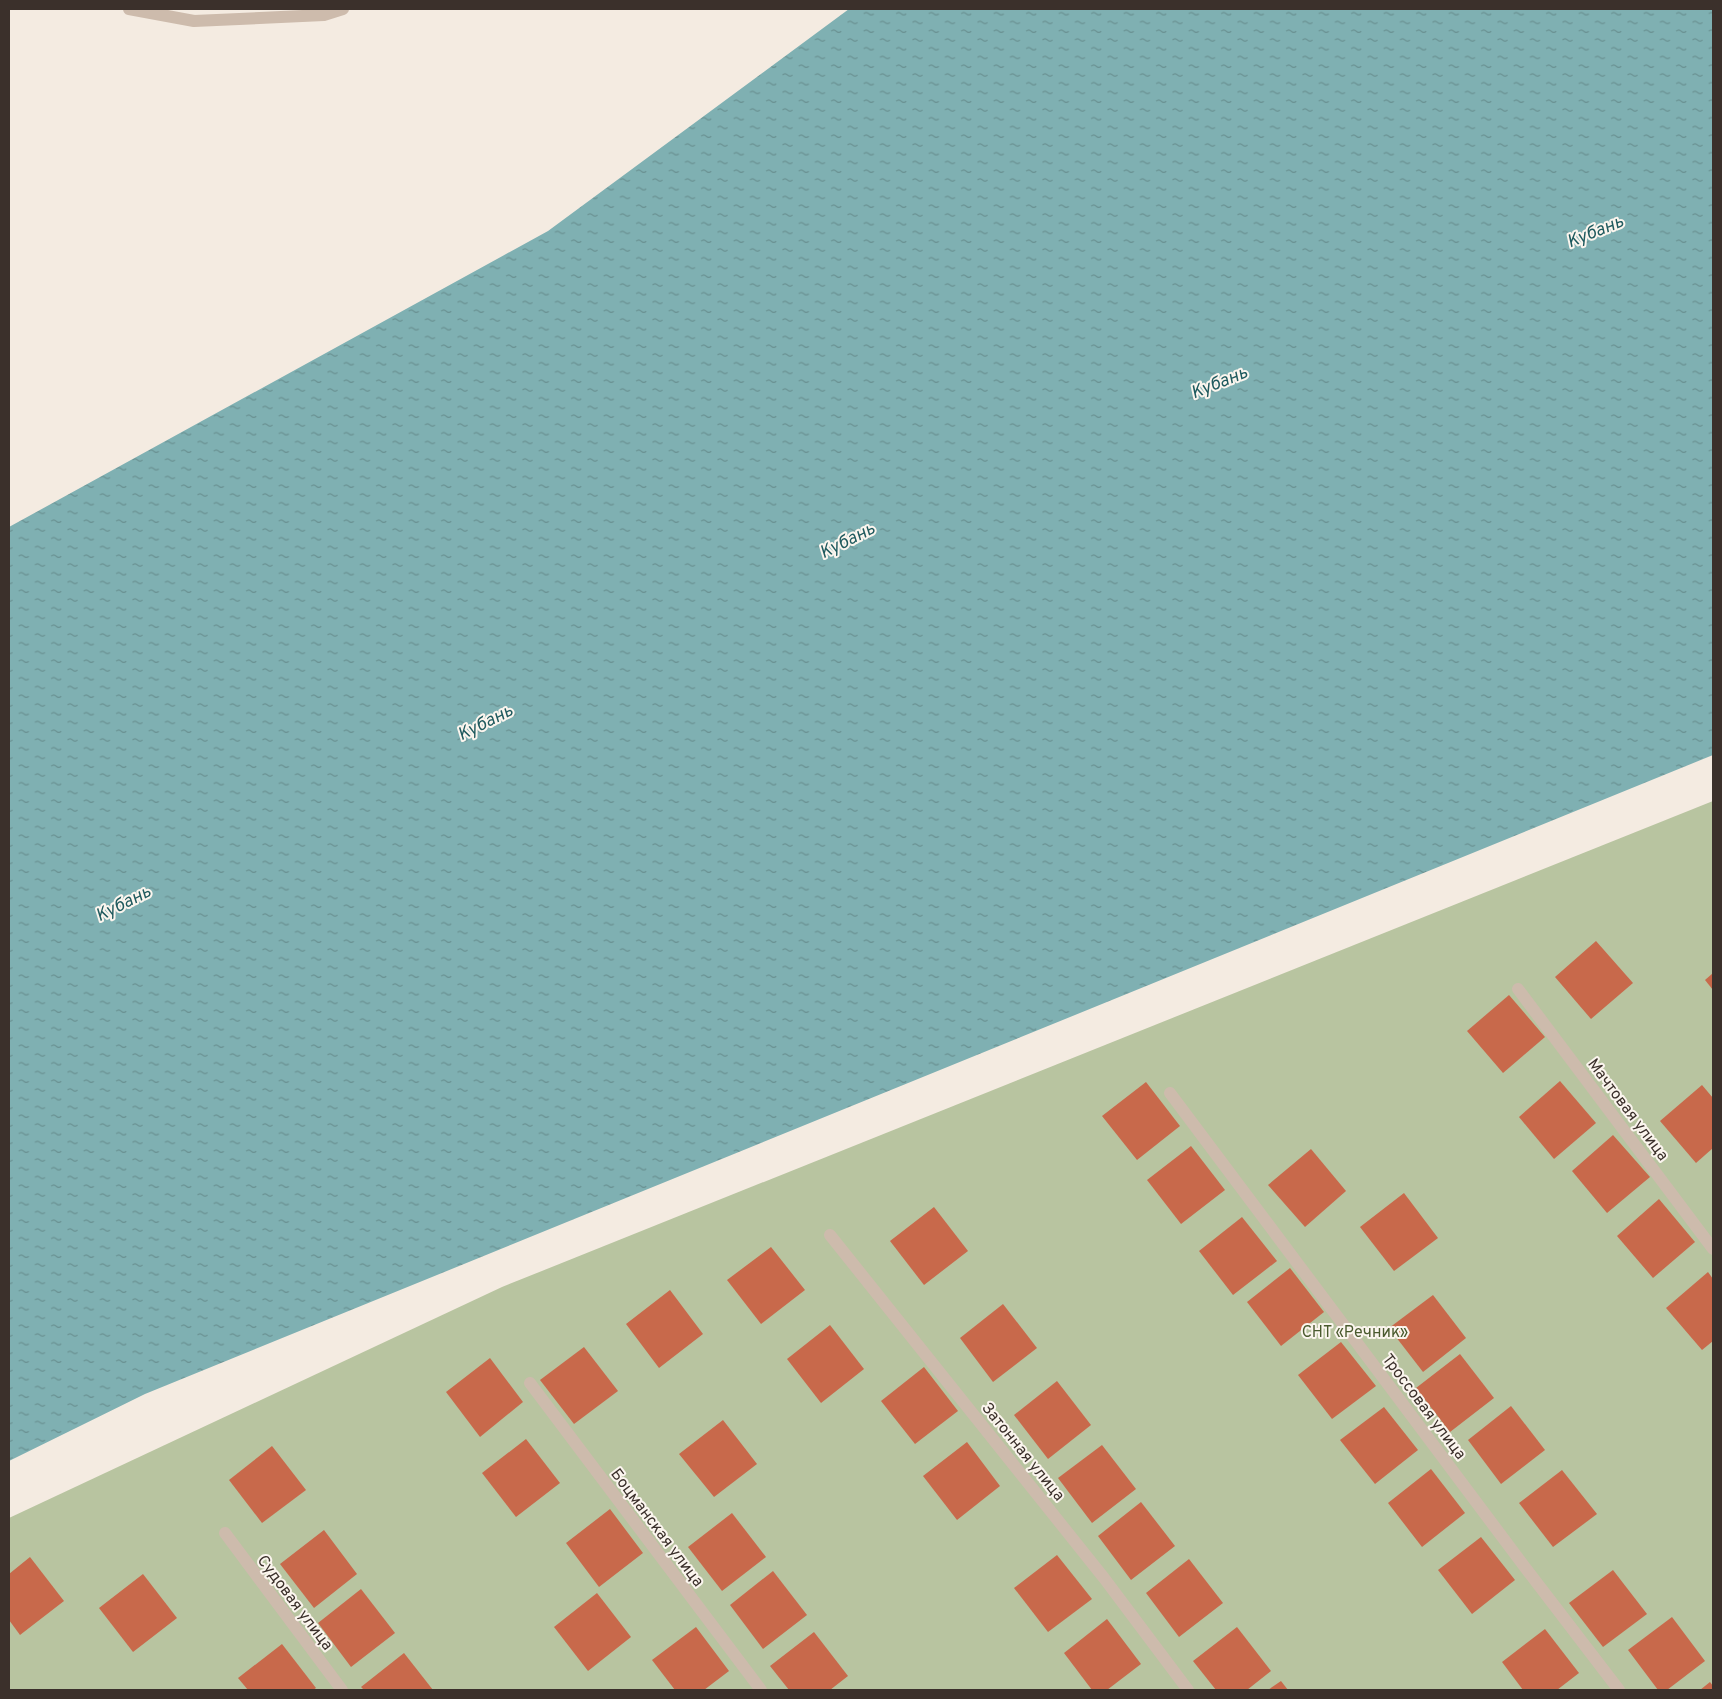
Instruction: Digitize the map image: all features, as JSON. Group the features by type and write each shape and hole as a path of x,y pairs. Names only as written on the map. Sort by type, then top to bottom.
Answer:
{"street":[{"path":"128,9 194,21 324,15 344,9"},
{"name":"Мачтовая улица","path":"1518,989 1713,1249"},
{"name":"Троссовая улица","path":"1170,1093 1619,1690"},
{"name":"Затонная улица","path":"830,1235 1104,1578 1188,1690"},
{"name":"Боцманская улица","path":"530,1383 761,1690"},
{"name":"Судовая улица","path":"225,1533 342,1690"}],"green space":[{"name":"СНТ «Речник»","path":"1713,801 1713,1690 9,1690 9,1518 502,1287"}],"water":[{"name":"Кубань","path":"849,9 1713,9 1713,755 145,1394 9,1461 9,527 548,231"}],"building":[{"path":"1596,941 1633,983 1591,1019 1555,977"},
{"path":"1713,973 1713,990 1705,980"},
{"path":"1509,995 1545,1037 1503,1073 1467,1031"},
{"path":"1560,1081 1596,1123 1554,1159 1519,1117"},
{"path":"1146,1082 1180,1126 1137,1160 1102,1116"},
{"path":"1702,1085 1713,1098 1713,1148 1696,1163 1660,1121"},
{"path":"1613,1135 1650,1177 1607,1213 1572,1171"},
{"path":"1191,1146 1225,1190 1181,1224 1147,1180"},
{"path":"1311,1149 1346,1191 1305,1227 1268,1185"},
{"path":"1404,1193 1438,1238 1394,1271 1360,1227"},
{"path":"1659,1199 1695,1242 1653,1278 1617,1236"},
{"path":"934,1207 968,1251 924,1285 890,1241"},
{"path":"1242,1217 1277,1261 1233,1295 1199,1251"},
{"path":"771,1247 805,1290 761,1324 727,1280"},
{"path":"1290,1268 1324,1312 1281,1346 1247,1302"},
{"path":"1708,1272 1713,1279 1713,1341 1702,1350 1666,1308"},
{"path":"670,1290 703,1334 659,1368 626,1324"},
{"path":"1433,1295 1466,1338 1423,1372 1389,1328"},
{"path":"1003,1304 1037,1348 993,1382 960,1338"},
{"path":"830,1325 864,1369 821,1403 787,1359"},
{"path":"1341,1342 1376,1386 1332,1419 1298,1375"},
{"path":"584,1347 618,1391 574,1424 540,1380"},
{"path":"1460,1354 1494,1398 1450,1432 1416,1388"},
{"path":"490,1358 523,1402 480,1437 446,1392"},
{"path":"924,1367 958,1411 915,1444 881,1401"},
{"path":"1057,1381 1091,1425 1048,1459 1014,1415"},
{"path":"1511,1406 1545,1450 1501,1484 1468,1440"},
{"path":"1384,1407 1418,1450 1375,1484 1340,1440"},
{"path":"723,1420 757,1464 714,1497 679,1454"},
{"path":"526,1439 560,1483 516,1517 482,1473"},
{"path":"967,1442 1000,1486 957,1520 923,1476"},
{"path":"1102,1445 1136,1489 1092,1523 1058,1478"},
{"path":"272,1446 306,1490 262,1523 229,1480"},
{"path":"1431,1469 1465,1513 1422,1547 1388,1503"},
{"path":"1562,1470 1597,1514 1553,1547 1519,1503"},
{"path":"1141,1502 1175,1546 1131,1580 1098,1536"},
{"path":"610,1509 643,1553 599,1587 566,1543"},
{"path":"732,1513 766,1557 722,1591 688,1547"},
{"path":"324,1530 357,1574 314,1608 280,1564"},
{"path":"1481,1537 1515,1580 1472,1614 1438,1570"},
{"path":"1057,1555 1092,1599 1048,1632 1014,1588"},
{"path":"30,1557 64,1601 20,1635 9,1620 9,1574"},
{"path":"1189,1559 1223,1603 1179,1637 1146,1593"},
{"path":"1613,1570 1647,1614 1603,1647 1569,1603"},
{"path":"773,1571 807,1615 763,1649 730,1605"},
{"path":"143,1574 177,1618 133,1652 99,1608"},
{"path":"361,1589 395,1633 351,1667 318,1623"},
{"path":"597,1593 631,1637 588,1671 554,1627"},
{"path":"1672,1617 1705,1661 1667,1690 1658,1690 1628,1650"},
{"path":"1107,1619 1141,1664 1107,1690 1092,1690 1064,1653"},
{"path":"696,1627 729,1671 704,1690 675,1690 652,1660"},
{"path":"1237,1627 1271,1671 1247,1690 1216,1690 1193,1661"},
{"path":"1545,1629 1579,1673 1557,1690 1523,1690 1502,1662"},
{"path":"814,1632 848,1676 830,1690 789,1690 770,1666"},
{"path":"282,1644 316,1688 313,1690 248,1690 238,1678"},
{"path":"404,1653 433,1690 364,1690 361,1687"},
{"path":"1281,1681 1288,1690 1268,1690"},
{"path":"1710,1682 1713,1690 1700,1690"}]}
